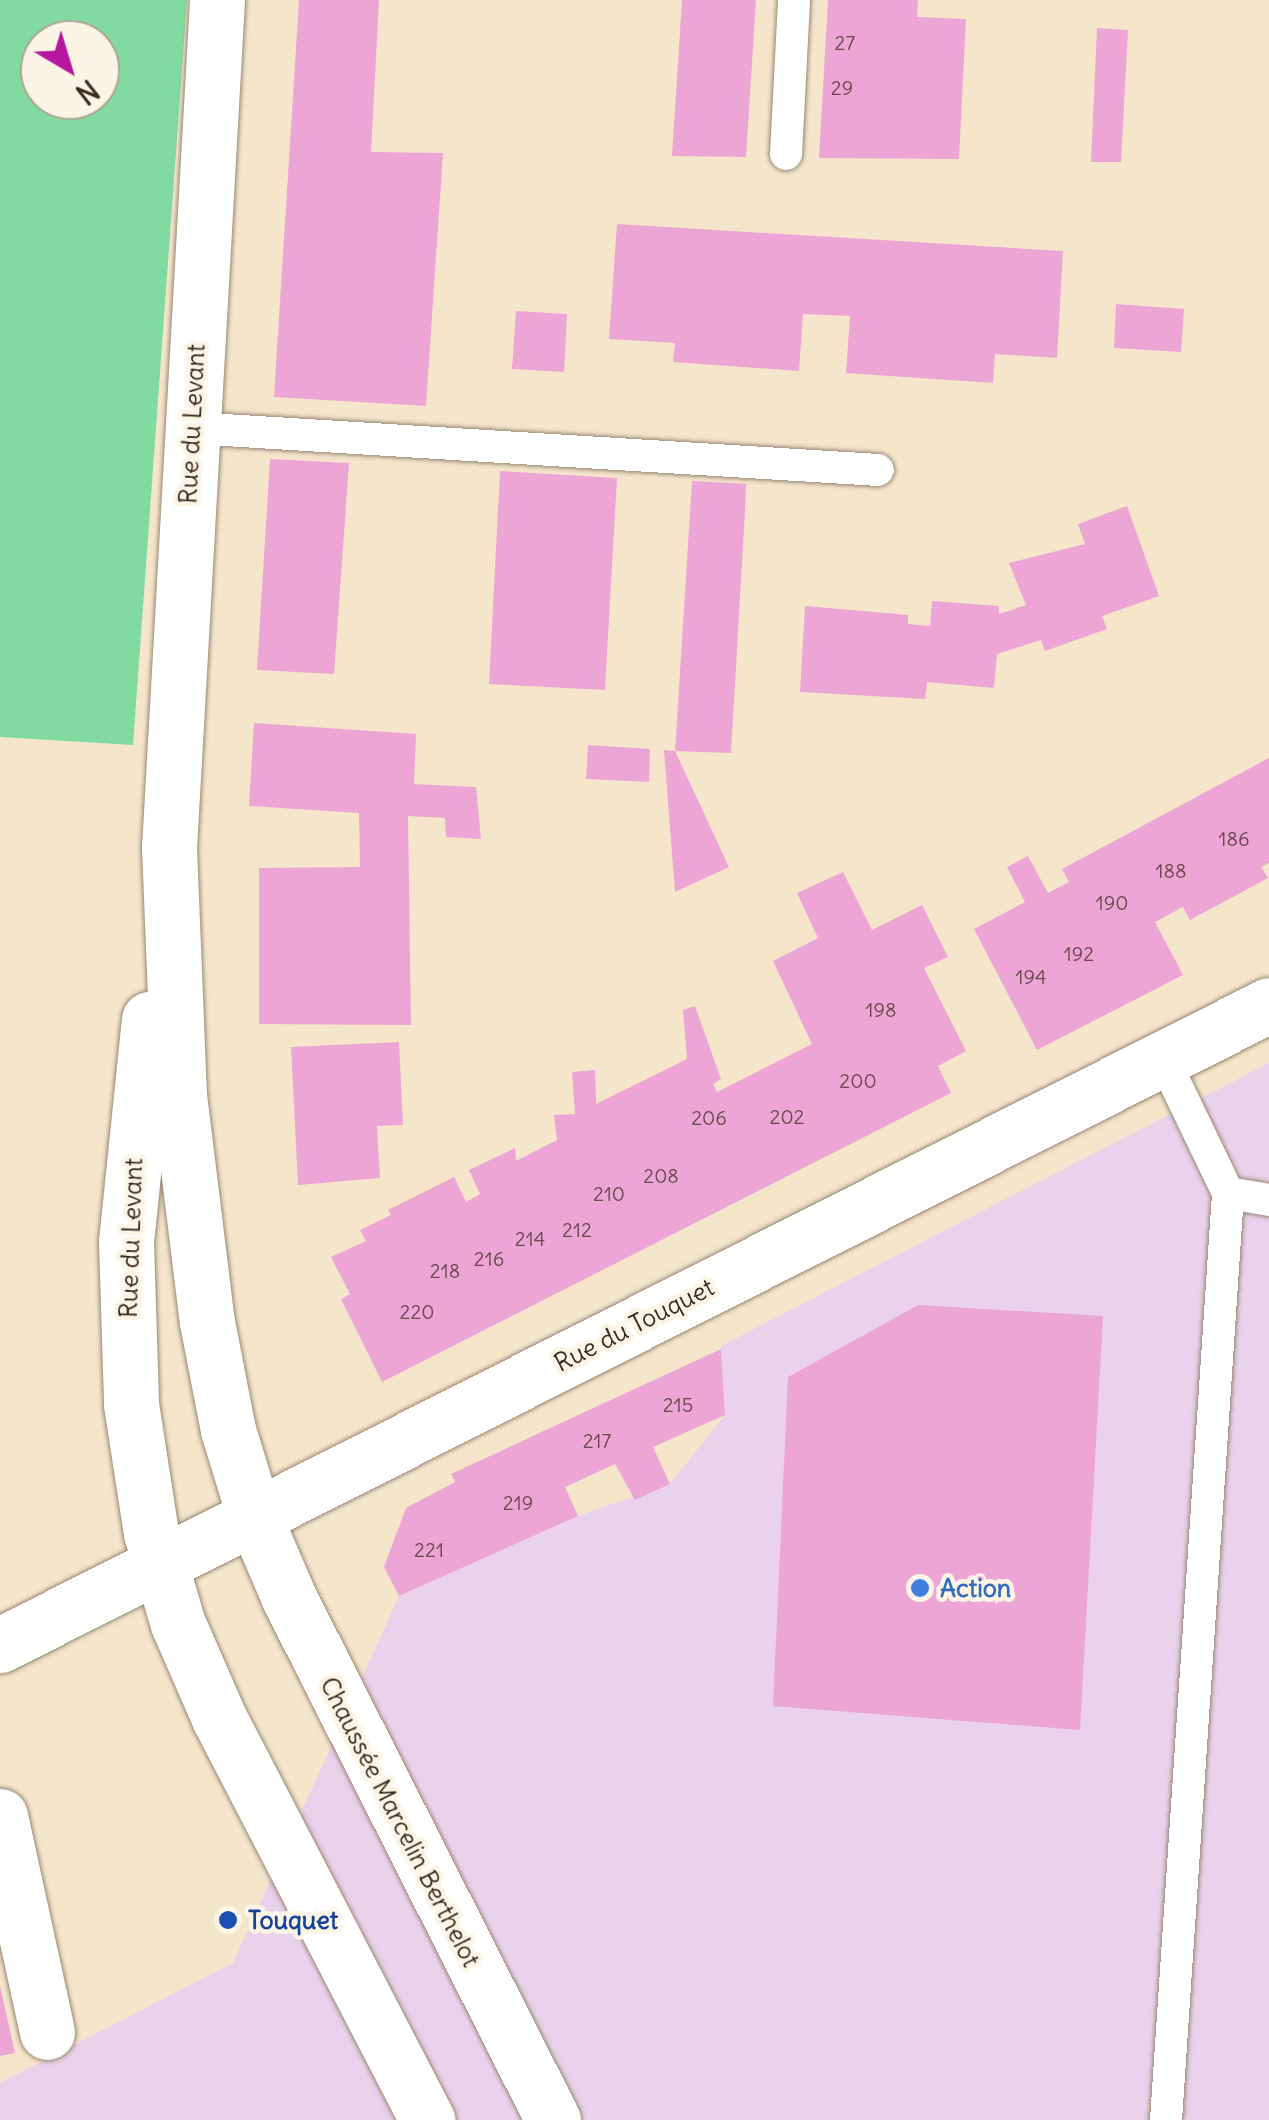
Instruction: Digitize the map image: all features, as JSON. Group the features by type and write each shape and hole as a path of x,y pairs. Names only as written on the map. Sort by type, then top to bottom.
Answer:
{"main road":[{"name":"Rue du Levant","path":"216,0 169,847 168,956 195,1234 228,1430 256,1521"},
{"name":"Rue du Levant","path":"160,1568 131,1404 126,1242 169,847"},
{"name":"Rue du Touquet","path":"0,1645 256,1521 1269,1005"},
{"name":"Chaussée Marcelin Berthelot","path":"256,1521 329,1685 552,2120"},
{"path":"160,1568 219,1718 427,2120"},
{"path":"0,1816 47,2032"}],"lane":[{"path":"786,154 794,0"},
{"path":"192,428 878,470"},
{"path":"1164,1058 1228,1193 1166,2120"},
{"path":"1228,1193 1269,1200"}],"shaded area":[{"path":"1269,1063 1269,2120 0,2120 0,2083 233,1963 399,1596 578,1516 670,1484 725,1415 721,1346"}],"green space":[{"path":"0,0 187,0 133,745 0,737"}],"building":[{"path":"299,0 379,0 371,152 443,153 426,406 274,397"},
{"path":"682,0 756,0 746,157 672,156"},
{"path":"828,0 918,0 917,17 966,19 959,159 819,158"},
{"path":"1097,28 1128,30 1121,162 1091,162"},
{"path":"617,224 1063,251 1057,358 995,354 993,383 846,373 850,316 803,314 799,371 673,362 675,343 609,339"},
{"path":"1116,304 1184,309 1181,352 1114,348"},
{"path":"516,311 567,314 564,372 512,369"},
{"path":"270,459 349,463 334,674 257,670"},
{"path":"500,471 617,478 605,690 489,684"},
{"path":"692,481 746,484 731,753 675,751"},
{"path":"1127,506 1159,596 1102,616 1107,629 1045,651 1041,640 997,654 994,688 927,682 925,699 800,692 805,606 908,615 908,624 930,626 932,601 999,606 999,614 1026,605 1009,563 1085,544 1078,524"},
{"path":"254,723 416,734 414,784 476,787 481,839 446,837 445,818 408,816 411,1025 259,1024 259,868 360,867 359,813 249,806"},
{"path":"588,745 650,749 649,782 586,779"},
{"path":"664,750 675,751 729,867 675,892"},
{"path":"1269,758 1269,863 1261,867 1268,878 1190,920 1183,907 1155,922 1183,975 1037,1050 974,929 1025,902 1007,867 1028,856 1048,893 1069,882 1062,869"},
{"path":"843,872 872,930 922,905 948,957 924,968 966,1051 938,1066 951,1093 382,1382 341,1299 350,1294 331,1257 366,1241 360,1230 391,1215 388,1210 454,1177 466,1202 480,1194 469,1170 515,1148 516,1161 557,1140 554,1115 575,1114 572,1072 595,1070 596,1104 687,1059 683,1010 695,1006 721,1079 713,1084 717,1092 812,1044 773,961 818,938 797,893"},
{"path":"399,1042 403,1125 377,1126 380,1178 298,1185 291,1047"},
{"path":"918,1305 1103,1316 1080,1730 773,1706 788,1377"},
{"path":"721,1349 725,1415 653,1447 670,1484 635,1500 615,1464 565,1487 578,1516 399,1596 384,1567 406,1508 455,1482 451,1474"},
{"path":"0,1986 15,2053 0,2056"}],"place":[{"name":"Action","path":"920,1588"},
{"name":"Touquet","path":"228,1920"}]}
